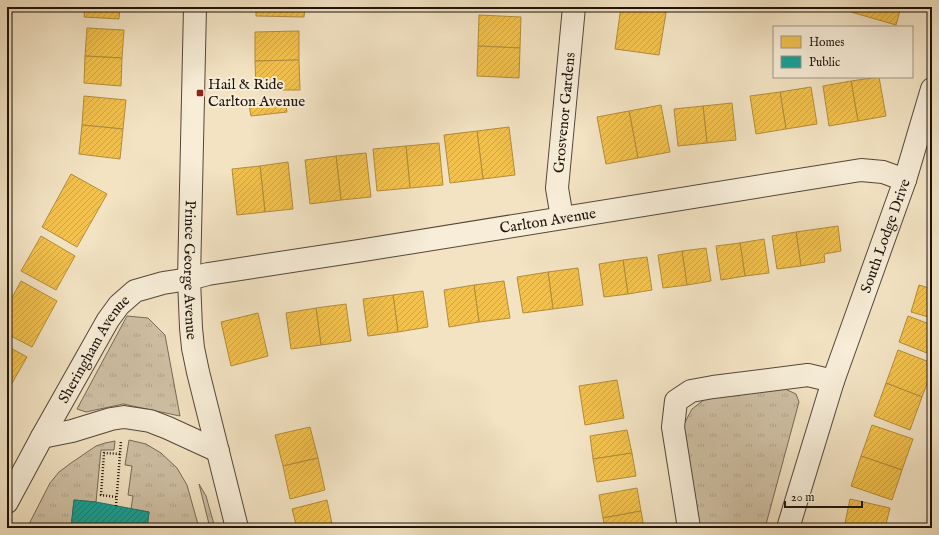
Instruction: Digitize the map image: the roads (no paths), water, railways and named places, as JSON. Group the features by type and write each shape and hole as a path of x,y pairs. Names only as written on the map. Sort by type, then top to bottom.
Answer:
{"street":[{"name":"Prince George Avenue","path":"195,7 189,279 190,319 193,348 198,372 237,528"},
{"name":"Grosvenor Gardens","path":"562,218 557,188 574,7"},
{"name":"South Lodge Drive","path":"788,528 833,381 906,180 932,89"},
{"name":"Carlton Avenue","path":"189,279 208,274 861,170 883,172 906,180"},
{"name":"Sheringham Avenue","path":"7,502 108,320 120,305 135,291 163,283 189,279"},
{"path":"689,528 673,427 676,401 691,391 713,387 808,375 833,381"},
{"path":"42,437 72,431 111,419 124,417 150,421 218,451"}],"place":[{"name":"Hail & Ride Carlton Avenue","path":"200,93"}]}
